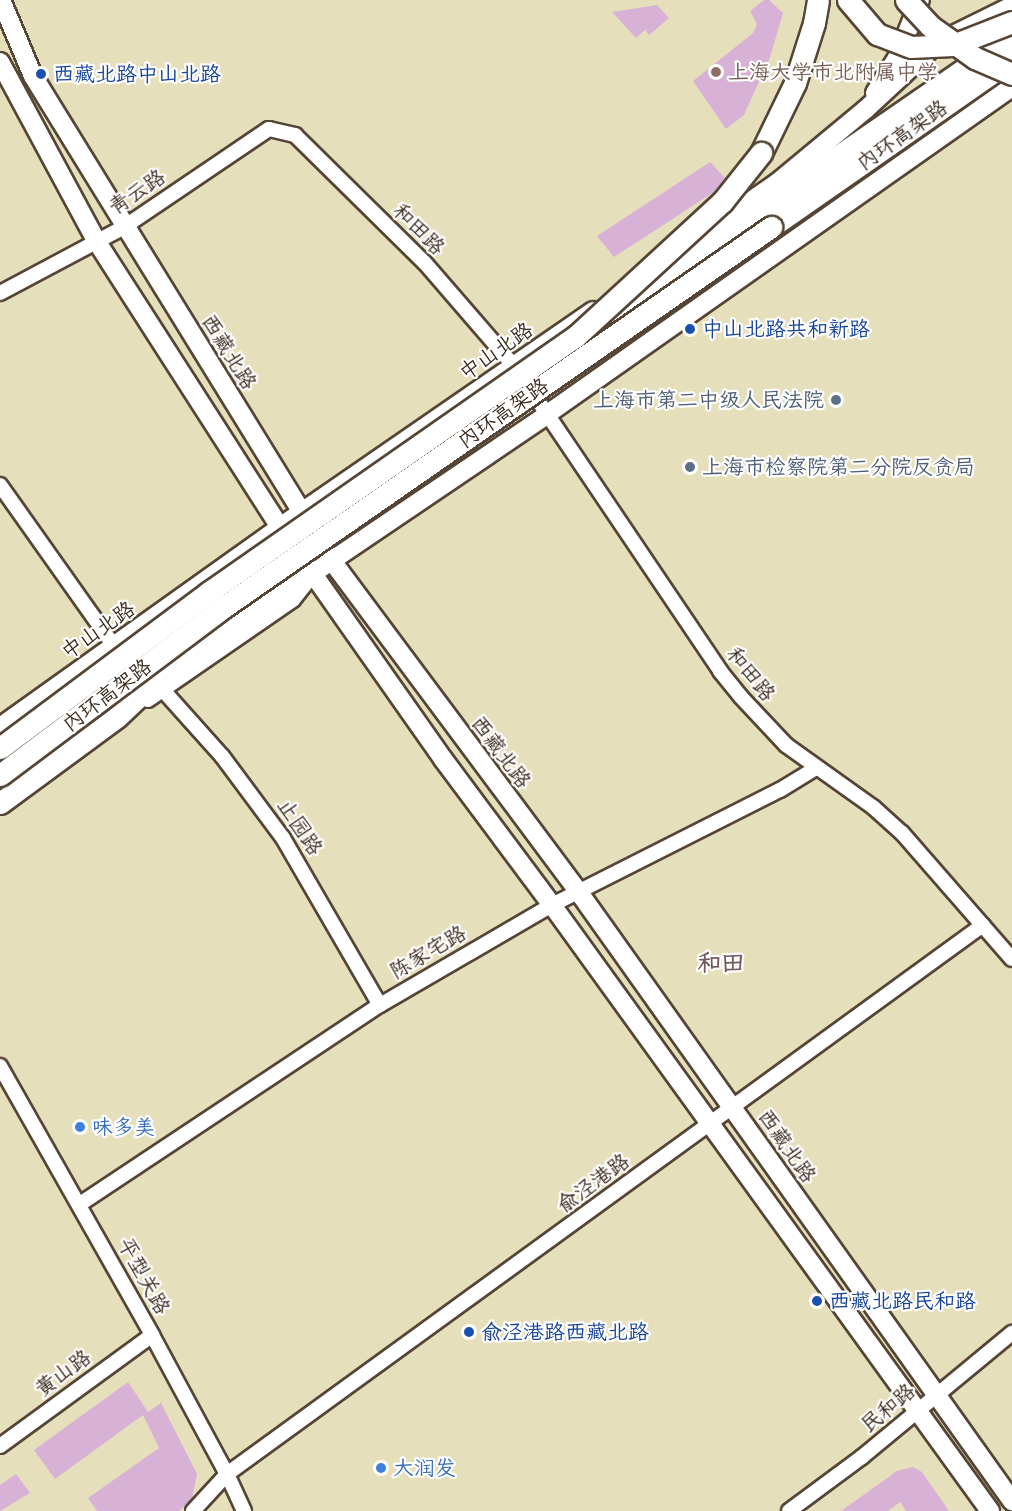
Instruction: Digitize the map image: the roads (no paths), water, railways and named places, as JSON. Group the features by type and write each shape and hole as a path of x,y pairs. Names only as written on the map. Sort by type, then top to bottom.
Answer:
{"highway":[{"path":"575,337 722,202 761,153 795,83 814,23 818,0"},
{"path":"848,0 877,34 911,47 953,45 1012,22"},
{"path":"906,0 930,26 975,58 1012,75"},
{"name":"内环高架路","path":"0,748 209,592 1012,36"},
{"name":"内环高架路","path":"0,775 221,609 1012,59"},
{"path":"771,227 1012,75"},
{"path":"0,803 159,684"}],"main road":[{"name":"西藏北路","path":"1,0 33,76 124,227 333,561 578,891 1012,1501"},
{"path":"865,110 897,58 920,0"},
{"name":"中山北路","path":"0,727 511,362 777,183 865,110 938,44 1012,6"},
{"path":"0,62 98,242 280,527 443,759 552,905 990,1511"},
{"path":"0,792 159,684 314,573 546,415 680,318 731,285 1012,87"},
{"path":"731,285 775,263 1012,102"}],"street":[{"name":"青云路","path":"0,293 124,227 269,129 295,135"},
{"name":"和田路","path":"295,135 425,263 511,362 720,672 778,737 816,768 873,807 902,833 1012,959"},
{"path":"0,485 114,646"},
{"path":"0,816 159,684"},
{"name":"止园路","path":"159,684 222,756 271,820 303,868 380,1005"},
{"name":"陈家宅路","path":"80,1204 380,1005 552,905 780,790 816,768"},
{"name":"俞泾港路","path":"193,1511 228,1474 983,925"},
{"name":"平型关路","path":"0,1066 152,1335 228,1474 244,1511"},
{"name":"民和路","path":"789,1511 862,1457 1012,1333"},
{"name":"黄山路","path":"0,1446 152,1335"}],"place":[{"name":"上海大学市北附属中学","path":"716,72"},
{"name":"西藏北路中山北路","path":"41,74"},
{"name":"中山北路共和新路","path":"690,329"},
{"name":"上海市第二中级人民法院","path":"836,400"},
{"name":"上海市检察院第二分院反贪局","path":"690,467"},
{"name":"味多美","path":"80,1127"},
{"name":"西藏北路民和路","path":"817,1301"},
{"name":"俞泾港路西藏北路","path":"469,1332"},
{"name":"大润发","path":"381,1468"}],"district":[{"name":"和田","path":"721,964"}]}
